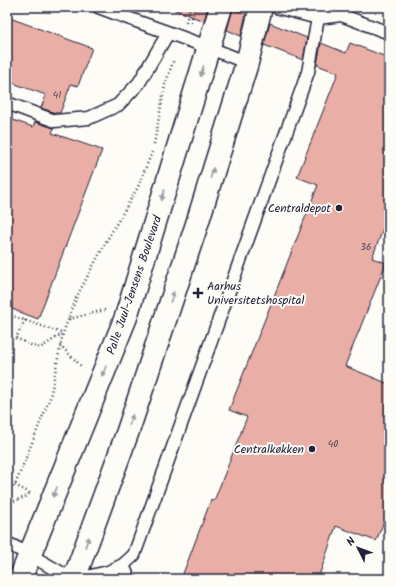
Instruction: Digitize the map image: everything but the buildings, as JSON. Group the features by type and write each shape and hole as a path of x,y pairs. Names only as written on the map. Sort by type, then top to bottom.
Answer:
{"street":[{"name":"Palle Juul-Jensens Boulevard","path":"20,579 126,317 221,7"},
{"path":"73,579 128,431 196,227 247,63 261,7"}],"lane":[{"path":"98,7 209,47 247,63"},
{"path":"276,7 318,18 341,15 389,33"},
{"path":"78,579 108,572 123,565 134,555 308,72 318,18"},
{"path":"7,103 55,121 89,118 118,105 138,83 168,33"},
{"path":"7,543 73,579"},
{"path":"123,565 129,579"}],"path":[{"path":"184,39 190,7"},
{"path":"7,492 14,486 50,398 63,333 77,296 138,187 154,147 165,85 184,39 195,7"},
{"path":"382,7 389,10"},
{"path":"68,319 109,309 105,316"},
{"path":"7,314 63,333"},
{"path":"25,320 16,338 30,345 40,348 63,333"},
{"path":"60,345 82,368 84,361"},
{"path":"7,505 10,502 27,497 34,488"}],"place":[{"name":"Centraldepot","path":"339,208"},
{"name":"Aarhus Universitetshospital","path":"198,293"},
{"name":"Centralkøkken","path":"312,449"}]}
